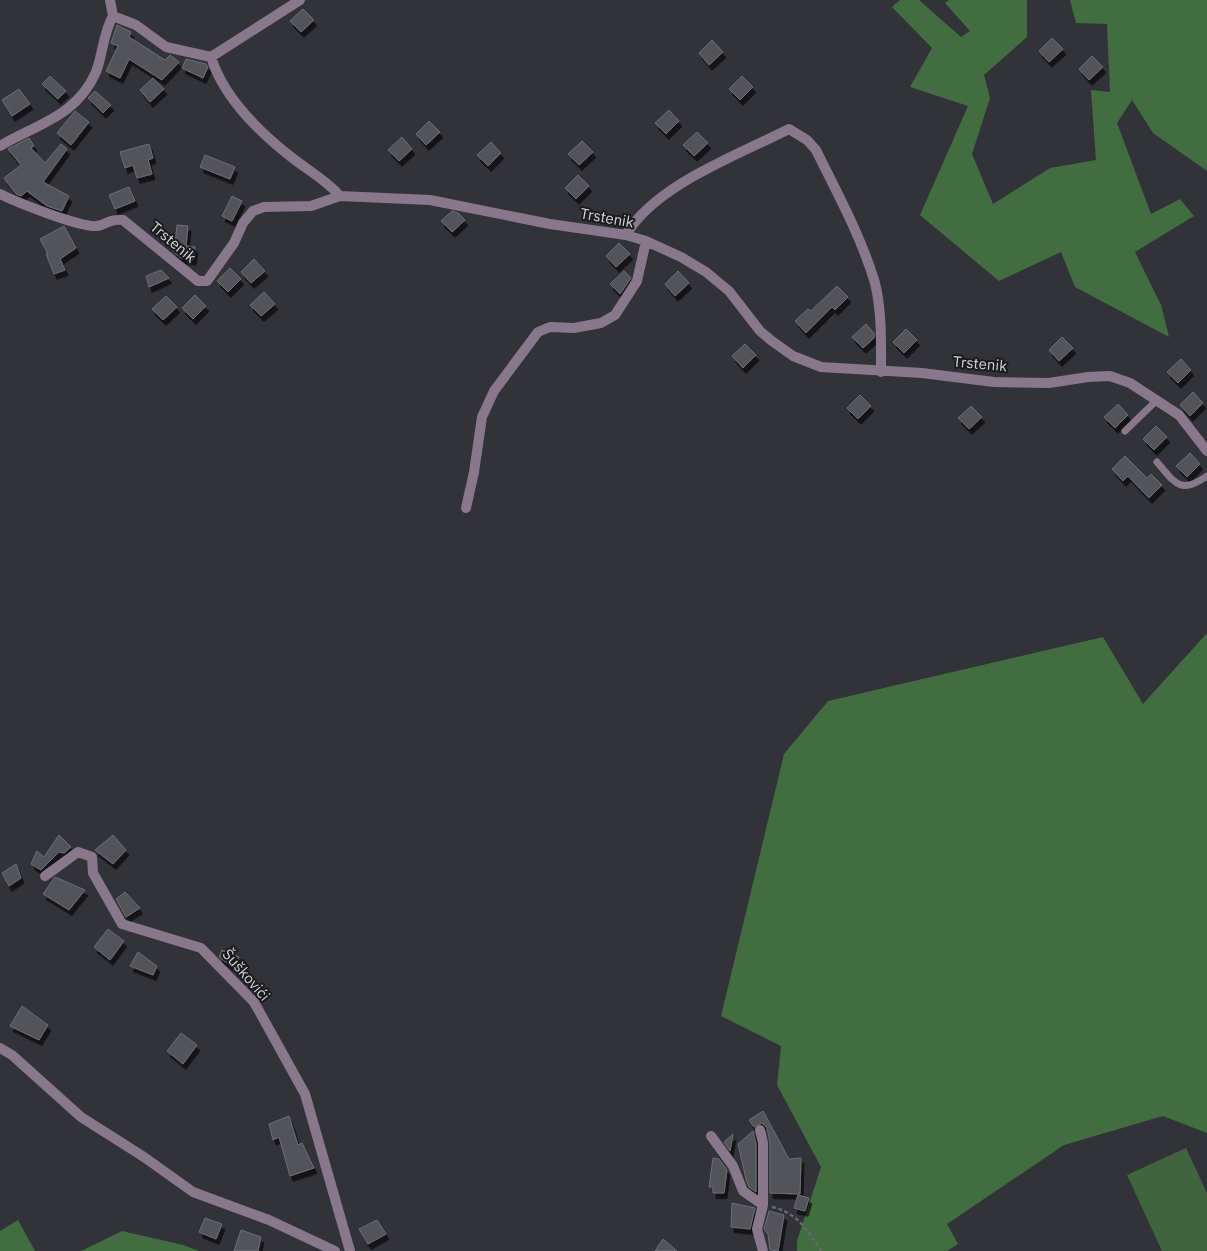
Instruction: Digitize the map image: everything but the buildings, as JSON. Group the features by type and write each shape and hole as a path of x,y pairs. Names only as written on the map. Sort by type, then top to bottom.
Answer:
{"street":[{"path":"0,146 55,119 73,104 88,87 96,71 108,24 113,16 110,0"},
{"path":"113,16 136,25 166,47 211,57 300,0"},
{"path":"211,57 224,87 248,117 271,141 331,185 340,196"},
{"path":"626,235 648,206 676,186 789,129 807,140 816,150 851,221 875,284 880,322 881,372"},
{"name":"Trstenik","path":"0,194 24,206 84,224 98,226 110,219 123,220 198,281 207,281 216,271 234,243 243,223 254,212 264,207 310,206 340,196 430,200 550,224 626,235 646,241 681,257 706,272 729,291 760,330 793,356 822,367 922,373 994,382 1048,382 1110,376 1130,383 1179,415 1207,451"},
{"path":"466,508 474,472 482,417 494,391 538,332 550,327 574,328 601,323 615,315 637,281 646,241"},
{"name":"Šuškovići","path":"45,876 78,852 92,857 93,873 122,924 201,948 254,1002 305,1094 350,1251"},
{"path":"0,1048 12,1055 81,1117 144,1157 193,1192 269,1220 335,1251"},
{"path":"760,1130 764,1143 763,1205 757,1230 763,1251"},
{"path":"711,1136 734,1166 743,1191 763,1205"}],"lane":[{"path":"1124,431 1157,400"},
{"path":"1157,462 1175,484 1183,487 1196,484 1207,476"}],"path":[{"path":"763,1205 783,1208 799,1220 821,1251"}],"green space":[{"path":"900,0 919,0 961,37 970,31 945,3 949,0 1027,0 1027,37 984,75 990,98 972,154 993,204 1050,168 1096,160 1091,90 1110,92 1107,24 1076,23 1070,0 1207,0 1207,171 1153,133 1132,100 1117,123 1151,214 1180,199 1194,216 1135,252 1161,305 1169,337 1075,287 1061,252 999,281 920,215 968,106 910,87 932,48 892,7"},
{"path":"1207,633 1207,1133 1163,1116 1064,1145 947,1224 958,1244 947,1251 797,1251 797,1241 821,1167 777,1085 781,1046 721,1016 784,754 828,701 1103,637 1143,704"},
{"path":"1186,1148 1207,1193 1207,1251 1162,1251 1127,1175"},
{"path":"18,1220 35,1251 0,1251 0,1231"},
{"path":"122,1231 183,1245 199,1251 81,1251"}]}
